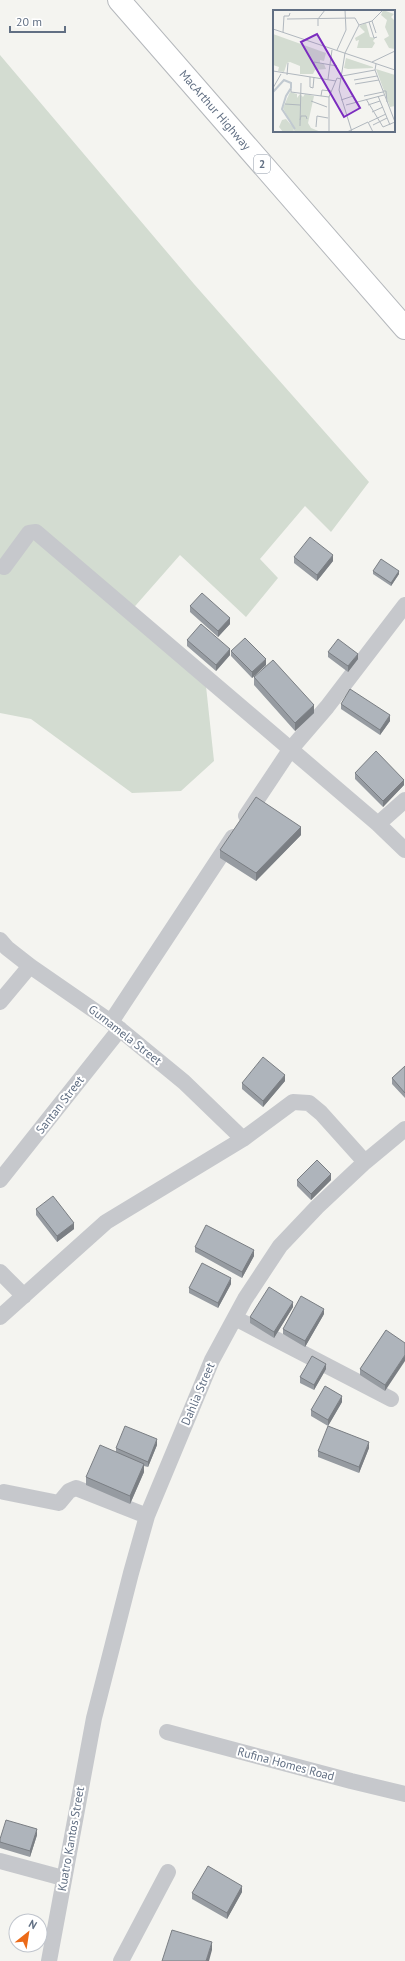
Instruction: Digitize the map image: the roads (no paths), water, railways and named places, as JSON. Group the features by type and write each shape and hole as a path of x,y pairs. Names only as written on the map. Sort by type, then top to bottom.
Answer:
{"highway":[{"name":"MacArthur Highway","path":"119,0 405,328"}],"street":[{"path":"4,567 29,533 36,532 378,824 405,850"},
{"name":"Santan Street","path":"0,1180 115,1025 290,750 330,702 405,605"},
{"path":"378,824 405,800"},
{"name":"Gumamela Street","path":"0,940 7,948 30,966 115,1025 184,1082 243,1139"},
{"path":"0,1002 30,966"},
{"path":"0,1317 106,1222 243,1139 293,1102 309,1103 321,1113 365,1162"},
{"name":"Dahlia Street","path":"94,1718 147,1516 212,1360 234,1318 280,1246 317,1206 405,1128"},
{"path":"0,1272 24,1296"},
{"path":"234,1318 391,1399"},
{"path":"4,1492 60,1503 69,1492 76,1488 147,1516"},
{"name":"Kuatro Kantos Street","path":"49,1961 63,1878 94,1718"},
{"name":"Rufina Homes Road","path":"167,1732 351,1782 405,1794"},
{"path":"0,1861 63,1878"},
{"path":"121,1961 168,1872"}]}
